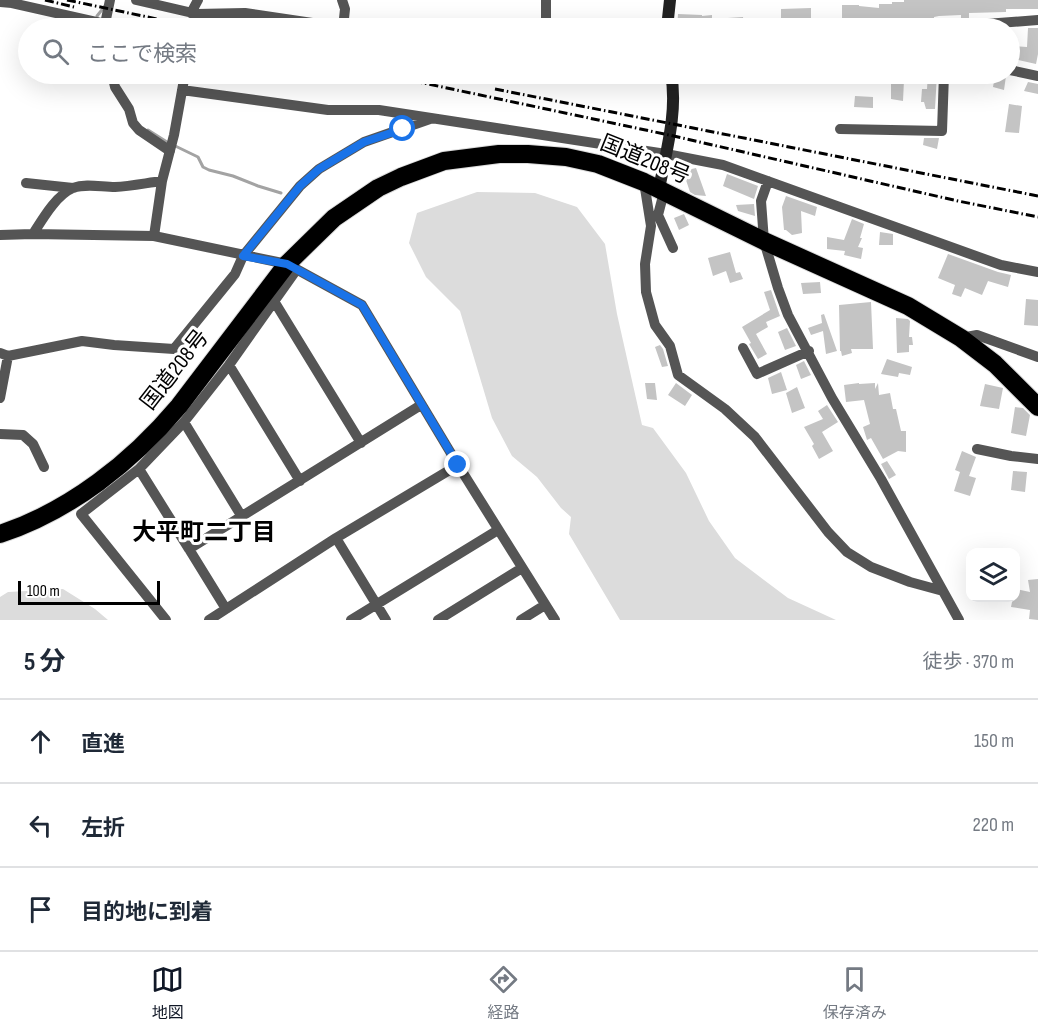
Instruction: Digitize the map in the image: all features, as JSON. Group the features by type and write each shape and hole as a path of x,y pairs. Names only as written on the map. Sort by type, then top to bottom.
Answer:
{"highway":[{"name":"国道208号","path":"0,534 43,517 110,474 138,450 163,425 292,266 334,218 378,188 401,177 444,161 499,154 528,153 598,164 656,188 764,241 908,306 961,338 994,364 1038,407"}],"street":[{"path":"102,18 110,0"},
{"path":"136,0 197,14 245,13 278,18"},
{"path":"191,13 198,0"},
{"path":"245,13 246,0"},
{"path":"342,0 345,18"},
{"path":"546,0 546,18"},
{"path":"668,18 670,0"},
{"path":"0,2 22,5 72,18"},
{"path":"1020,21 1038,20"},
{"path":"1020,72 1038,76"},
{"path":"114,84 129,109 133,123 170,151"},
{"path":"154,236 162,181 174,135 183,84"},
{"path":"673,84 666,154 656,188 645,264 646,292 655,326 670,346 678,375 725,409 755,436 828,532 847,552 871,567 910,582 943,591"},
{"path":"840,129 942,130 944,84"},
{"path":"182,90 328,110 379,110 666,154 723,165 1001,265 1038,272"},
{"path":"0,398 4,354 82,341 174,349 235,274 243,256 300,186 319,169 364,142 433,118"},
{"path":"26,183 73,188 114,187 162,181"},
{"path":"768,181 761,201 764,241 781,297 832,398 881,479 959,620"},
{"path":"33,234 44,216 63,194 73,188"},
{"path":"656,188 658,215 673,248"},
{"path":"0,248 0,235 154,236 292,266 362,305 421,405 555,620"},
{"path":"166,620 81,514 139,469 184,422 230,365 274,301 292,266"},
{"path":"274,301 361,443"},
{"path":"961,338 977,335 1038,357"},
{"path":"743,348 757,374 808,351"},
{"path":"230,365 300,481"},
{"path":"189,549 421,405"},
{"path":"184,422 242,517"},
{"path":"0,434 23,435 33,444 44,467"},
{"path":"977,449 1038,459"},
{"path":"209,620 336,538 458,465"},
{"path":"139,469 226,609"},
{"path":"351,620 498,530"},
{"path":"336,538 386,620"},
{"path":"438,620 522,568"},
{"path":"521,620 546,605"}],"shaded area":[{"path":"477,192 535,193 577,207 605,244 617,314 642,425 653,428 686,473 709,521 735,558 788,598 836,620 620,620 569,534 571,517 537,477 512,456 492,418 460,311 426,277 409,243 417,213"},
{"path":"63,589 108,620 0,620 0,597 8,592"}],"building":[{"path":"904,0 1038,0 1038,9 1006,9 1006,12 969,13 969,18 961,18 961,15 934,18 842,18 842,5 879,8 879,4 904,2"},
{"path":"811,8 811,18 781,18 781,9"},
{"path":"678,14 712,15 712,18 678,18"},
{"path":"1028,28 1038,28 1036,64 1020,60 1020,47 1027,47"},
{"path":"1028,82 1038,84 1038,94 1024,91"},
{"path":"891,84 904,84 903,101 891,99"},
{"path":"927,84 936,84 935,109 926,109 924,102 921,102 922,89 927,89"},
{"path":"994,84 1005,84 1004,90 993,87"},
{"path":"855,96 873,97 873,108 854,107"},
{"path":"1009,104 1022,106 1019,133 1005,132"},
{"path":"924,138 939,138 937,149 923,145"},
{"path":"696,168 706,196 690,192 683,171"},
{"path":"727,174 758,186 754,199 723,186"},
{"path":"786,196 817,207 815,216 801,211 802,233 792,235 784,230 782,207"},
{"path":"754,204 755,216 738,211 736,205"},
{"path":"684,214 689,225 679,230 674,218"},
{"path":"852,219 864,224 858,247 863,248 861,259 844,255 845,251 827,249 827,237 844,240"},
{"path":"880,232 893,234 893,245 879,245"},
{"path":"730,252 736,273 740,272 743,279 730,283 726,271 713,276 708,258"},
{"path":"948,254 1011,275 1008,287 988,281 982,295 965,288 961,297 952,294 955,285 938,278"},
{"path":"820,282 821,293 803,294 801,283"},
{"path":"771,290 780,316 766,322 768,327 756,334 767,354 758,359 742,327 770,310 764,292"},
{"path":"1026,299 1038,300 1038,326 1024,325"},
{"path":"871,302 873,349 851,349 852,353 842,356 839,305"},
{"path":"824,314 837,351 826,354 823,331 811,335 808,328 822,323 821,315"},
{"path":"896,318 910,321 909,337 912,337 913,345 909,345 909,352 897,353"},
{"path":"787,328 796,346 785,350 778,332"},
{"path":"660,345 668,366 662,367 655,347"},
{"path":"887,359 912,367 910,375 899,373 898,377 881,374"},
{"path":"804,361 811,375 801,379 796,365"},
{"path":"781,372 787,390 772,394 768,378"},
{"path":"645,383 655,383 657,400 647,399"},
{"path":"676,383 692,395 685,406 668,395"},
{"path":"875,383 875,389 878,383 879,395 890,393 901,431 906,431 906,452 898,451 883,459 871,438 867,440 863,427 870,424 864,400 846,402 844,385"},
{"path":"985,384 1003,388 999,409 980,406"},
{"path":"797,387 805,408 792,413 786,393"},
{"path":"827,405 838,422 822,432 833,451 819,459 812,446 814,444 804,427 823,419 818,411"},
{"path":"1015,407 1023,408 1030,415 1026,436 1011,433"},
{"path":"962,451 976,457 969,476 976,478 970,496 954,491 960,472 955,470"},
{"path":"887,461 896,475 889,479 881,464"},
{"path":"1013,471 1027,472 1025,492 1011,490"},
{"path":"1038,579 1038,620 1029,619 1030,610 1011,607 1012,602 1020,602 1020,590 1030,592 1028,580"}],"waterway":[{"path":"97,18 105,6"},
{"path":"148,130 198,157 203,167 209,170 281,193"}],"railway":[{"path":"45,0 74,7"},
{"path":"67,0 152,18"},
{"path":"428,84 1038,217"},
{"path":"495,89 1038,196"}],"district":[{"name":"大平町二丁目","path":"204,532"}],"route":[{"path":"403,129 364,142 319,169 300,186 243,256 287,264 362,305 458,465"}]}
